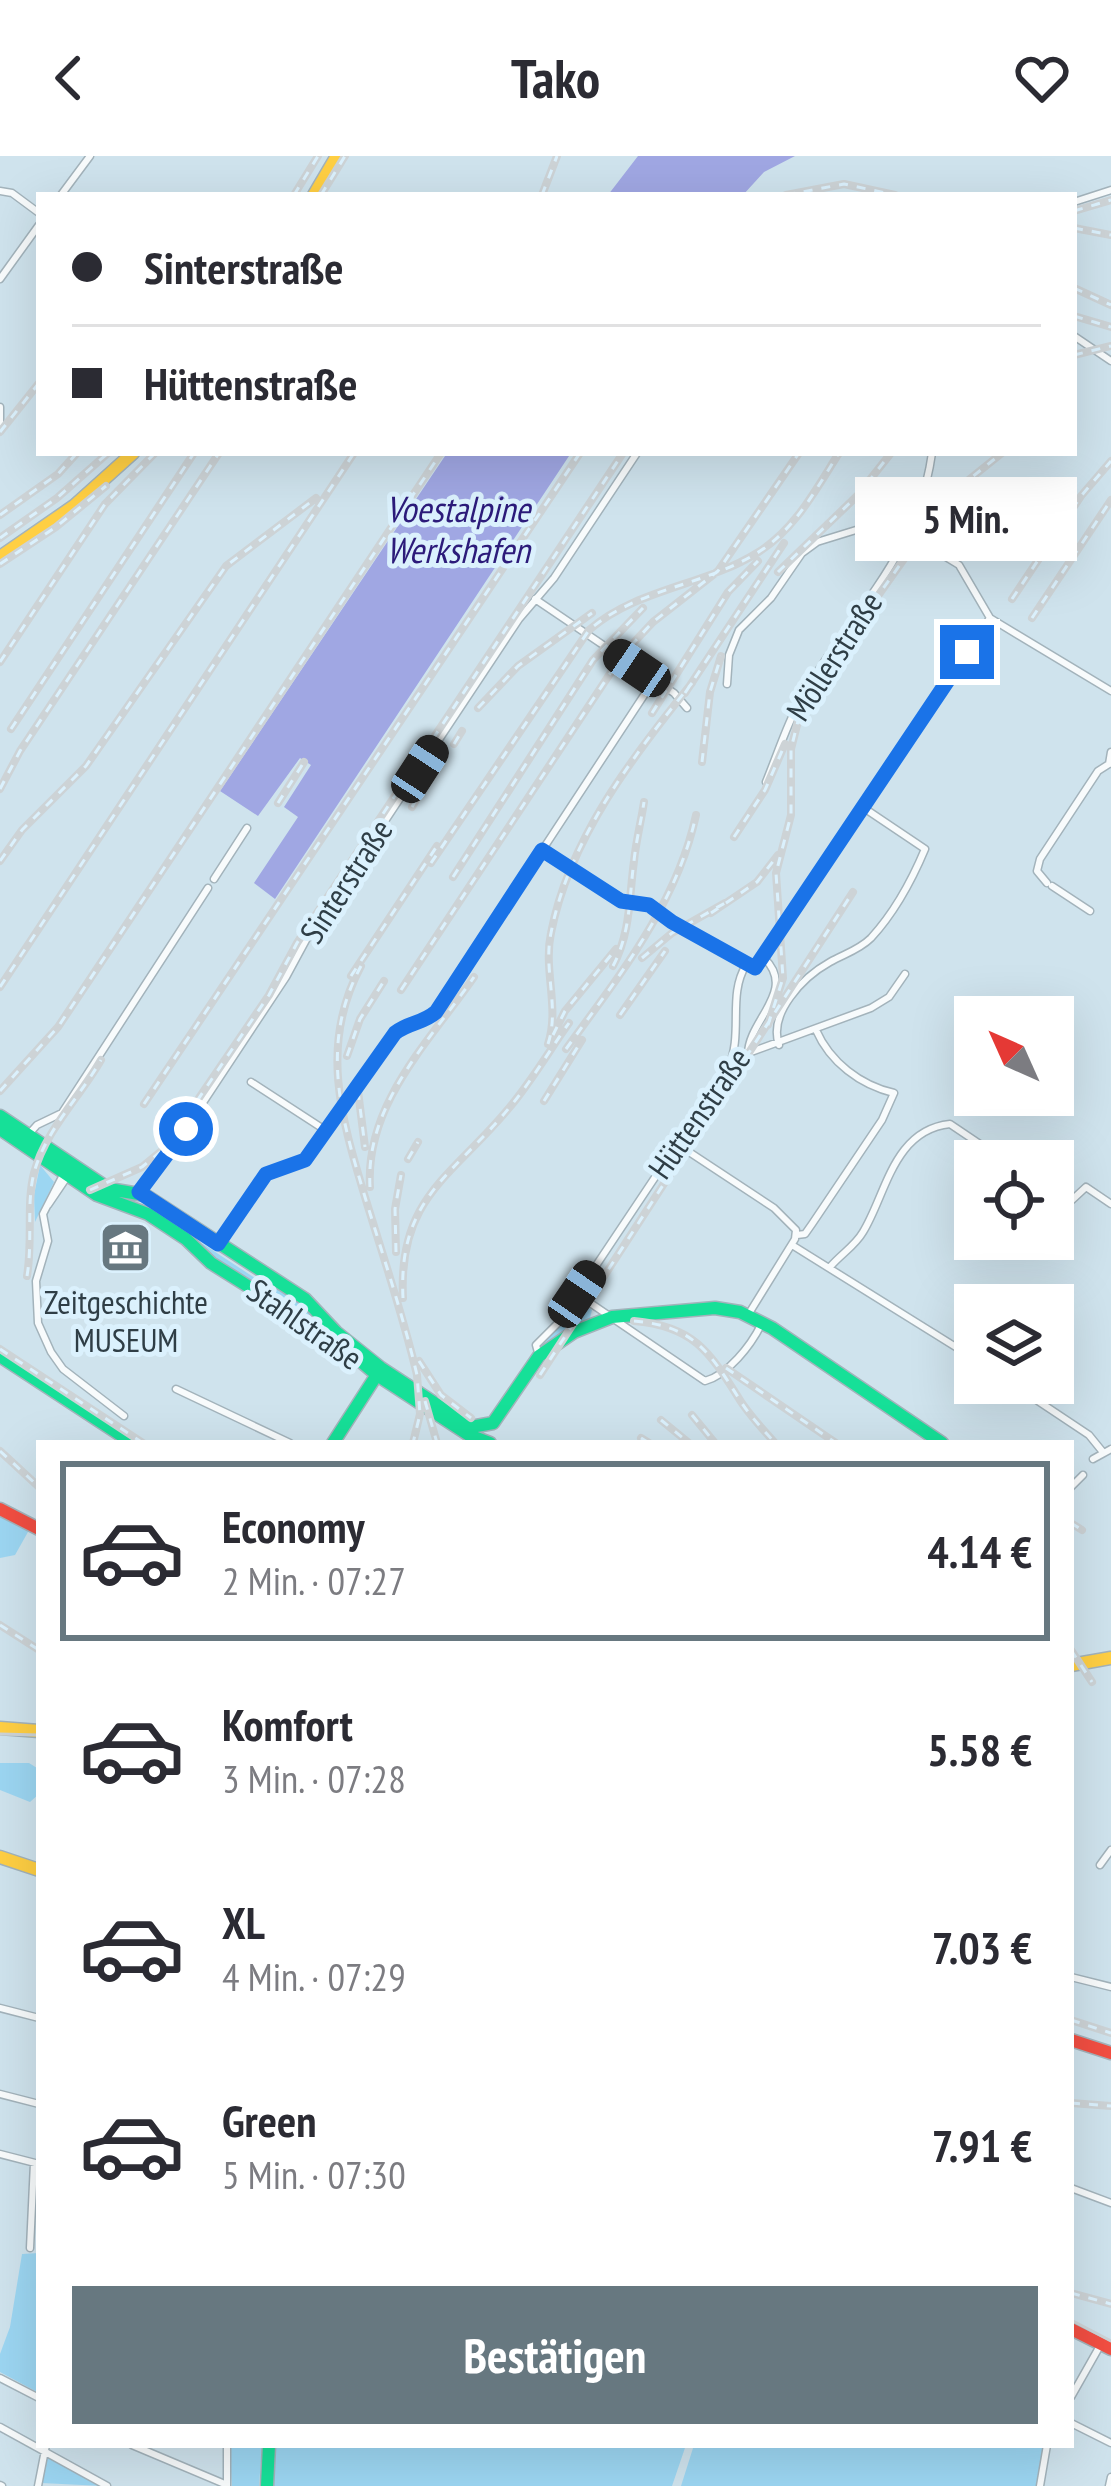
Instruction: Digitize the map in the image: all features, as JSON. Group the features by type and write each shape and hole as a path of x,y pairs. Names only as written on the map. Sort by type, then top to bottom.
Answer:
{"street":[{"path":"63,192 89,156"},
{"path":"312,192 334,156"},
{"path":"1077,201 1111,190"},
{"path":"0,191 12,193 36,211"},
{"path":"0,280 36,230"},
{"path":"1077,339 1111,361"},
{"path":"0,407 0,423"},
{"path":"0,553 125,456"},
{"name":"Sinterstraße","path":"139,1192 635,456"},
{"name":"Möllerstraße","path":"766,782 784,731 808,686 895,561 924,500 931,456"},
{"path":"727,683 729,656 744,621 771,598 802,553 817,542 882,523 906,532 958,565 990,619 1111,691"},
{"path":"535,599 687,708"},
{"path":"542,850 618,899 649,905 755,968 990,619"},
{"path":"218,1244 266,1174 302,1163 395,1033 436,1012 654,680"},
{"path":"1090,911 1036,871 1098,771 1110,766 1111,752"},
{"path":"778,1045 777,1021 795,992 823,967 872,937 913,877 925,849 864,808"},
{"path":"214,879 247,828"},
{"path":"28,1135 62,1113 208,888"},
{"name":"Hüttenstraße","path":"539,1356 536,1345 554,1329 732,1059 748,1054 749,1042 776,990 772,966 764,958"},
{"path":"732,1059 735,982 746,965"},
{"path":"748,1054 887,999 905,974"},
{"path":"796,1235 807,1232 887,1112 894,1093 876,1088 835,1060 815,1030"},
{"path":"251,1082 325,1130"},
{"path":"0,1117 109,1189 139,1192 313,1304 379,1371 467,1425 489,1425 539,1356 574,1332 612,1317 715,1308 763,1323 938,1440"},
{"path":"830,1267 861,1237 884,1181 904,1150 938,1126 950,1124 974,1140"},
{"name":"Stahlstraße","path":"0,1129 43,1159 62,1180 148,1214 187,1239 212,1263 379,1371 390,1384 483,1440"},
{"path":"676,1144 794,1226 791,1245 748,1315"},
{"path":"62,1180 45,1207 48,1241 35,1295 43,1336 63,1369 124,1416"},
{"path":"1074,1198 1086,1187 1111,1204"},
{"path":"791,1245 954,1346"},
{"path":"577,1294 705,1381 732,1362 763,1323"},
{"path":"0,1360 118,1440"},
{"path":"0,1360 129,1440"},
{"path":"335,1440 379,1371"},
{"path":"362,1397 377,1385 390,1384"},
{"path":"176,1389 284,1440"},
{"path":"1042,1404 1107,1450 1094,1459"},
{"path":"487,1440 489,1425"},
{"path":"1074,1484 1083,1474"},
{"path":"0,1509 36,1527"},
{"path":"1074,1664 1111,1658"},
{"path":"0,1728 36,1731"},
{"path":"1100,1864 1108,1853"},
{"path":"0,1857 36,1869"},
{"path":"1074,1978 1111,1987"},
{"path":"0,2008 36,2017"},
{"path":"1074,2041 1111,2053"},
{"path":"0,2094 36,2103"},
{"path":"0,2154 36,2164 30,2248"},
{"path":"1074,2189 1111,2203"},
{"path":"1074,2331 1106,2347 1074,2392"},
{"path":"0,2378 36,2396"},
{"path":"1074,2424 1110,2441"},
{"path":"0,2427 36,2444"},
{"path":"38,2486 45,2448 107,2486"},
{"path":"140,2448 227,2486 226,2448"},
{"path":"267,2486 269,2448"},
{"path":"1040,2486 1046,2448"},
{"path":"1109,2486 1111,2477"}],"shaded area":[{"path":"40,1165 54,1182 35,1222 34,1195"},
{"path":"200,1242 308,1306 327,1326 322,1330 220,1265"},
{"path":"577,1301 592,1310 590,1318 541,1348"},
{"path":"0,1513 28,1532 15,1555 0,1558"},
{"path":"0,1763 36,1767 36,1797 30,1802 0,1790"},
{"path":"36,2253 36,2391 0,2372 22,2254"},
{"path":"229,2448 262,2448 259,2486 232,2486"},
{"path":"272,2448 685,2448 672,2486 270,2486"},
{"path":"693,2448 1043,2448 1037,2486 681,2486"},
{"path":"48,2455 103,2486 41,2483"}],"water":[{"path":"638,156 795,156 764,172 746,192 610,192"},
{"name":"Voestalpine Werkshafen","path":"445,456 569,456 275,899 254,883 298,817 284,807 311,765 300,758 258,816 220,791"}],"tram line":[{"path":"0,1734 36,1735"},
{"path":"1074,2322 1111,2341"}],"railway":[{"path":"296,192 318,156"},
{"path":"323,192 345,156"},
{"path":"543,192 557,156"},
{"path":"802,192 844,184 881,192"},
{"path":"1077,210 1111,200"},
{"path":"1077,229 1111,235"},
{"path":"1077,289 1111,305"},
{"path":"1077,317 1111,327"},
{"path":"1077,354 1111,346"},
{"path":"0,432 36,387"},
{"path":"0,515 58,474 74,456"},
{"path":"0,538 57,498 105,456"},
{"path":"0,662 105,504 152,456"},
{"path":"11,729 192,456"},
{"path":"0,789 20,751 217,456"},
{"path":"0,987 352,456"},
{"path":"0,1091 58,1027 439,456"},
{"path":"144,1104 578,456"},
{"path":"90,1190 142,1167 165,1148 621,456"},
{"path":"401,990 623,654 653,622 718,571 797,456"},
{"path":"431,863 589,630 628,605 737,564 770,544 804,508 837,456"},
{"path":"778,572 857,496 889,456"},
{"path":"768,1025 783,978 776,873 791,815 791,749 799,717 819,679 909,552 966,482 998,456"},
{"path":"1012,599 1081,496 1111,461"},
{"path":"0,564 106,486"},
{"path":"0,861 22,830 86,766 226,566 316,498"},
{"path":"1032,618 1111,500"},
{"path":"685,693 784,543"},
{"path":"652,713 728,592 758,561"},
{"path":"453,877 593,660 643,608"},
{"path":"478,708 518,666 592,613"},
{"path":"702,762 710,692 721,656"},
{"path":"548,1044 552,1017 549,947 572,865 626,769 692,683"},
{"path":"454,744 462,731"},
{"path":"734,837 765,790 785,744"},
{"path":"278,803 304,762"},
{"path":"412,807 416,800"},
{"path":"613,966 626,927 644,802"},
{"path":"566,1049 660,909 696,815"},
{"path":"351,976 437,846"},
{"path":"711,913 757,882 778,855"},
{"path":"540,1375 853,892"},
{"path":"642,958 672,933 725,903"},
{"path":"553,1035 565,1011 616,949"},
{"path":"620,1015 665,951"},
{"path":"361,966 341,1024 338,1081 348,1138 417,1375 420,1414 414,1440"},
{"path":"370,1187 371,1157 389,1101 474,977"},
{"path":"347,1056 360,1019 384,981"},
{"path":"403,1298 409,1235 419,1212 517,1098 569,1023"},
{"path":"544,1101 582,1040"},
{"path":"27,1276 30,1197 39,1158 101,1060"},
{"path":"358,1091 365,1147"},
{"path":"408,1159 418,1142"},
{"path":"396,1252 395,1209 401,1175"},
{"path":"634,1321 671,1329 697,1344 772,1440"},
{"path":"0,1349 138,1440"},
{"path":"419,1361 441,1395 471,1418"},
{"path":"726,1368 832,1440"},
{"path":"425,1401 436,1440"},
{"path":"692,1415 713,1440"},
{"path":"661,1420 685,1440"},
{"path":"0,1451 36,1484"},
{"path":"1074,1525 1082,1530"},
{"path":"0,1625 36,1648"},
{"path":"1074,1655 1092,1682"},
{"path":"1074,2021 1111,2033"},
{"path":"1074,2103 1111,2106"},
{"path":"1074,2294 1111,2304"}],"traffic: fast":[{"path":"0,1116 109,1189 145,1195 305,1299 381,1368 471,1427 493,1423 539,1356 574,1332 612,1317 715,1308 740,1312 772,1328 938,1440"},
{"path":"0,1129 97,1195 148,1214 211,1263 482,1440"},
{"path":"0,1356 128,1440"},
{"path":"335,1440 378,1373"},
{"path":"267,2486 269,2448"}],"traffic: slow":[{"path":"316,192 337,156"},
{"path":"0,557 74,506 130,456"},
{"path":"1074,1664 1111,1658"},
{"path":"0,1728 36,1731"},
{"path":"0,1857 36,1869"}],"traffic: jam":[{"path":"0,1509 36,1527"},
{"path":"1074,2041 1111,2053"},
{"path":"1074,2330 1111,2349"}],"place":[{"name":"Zeitgeschichte MUSEUM","path":"126,1248"}],"route":[{"path":"186,1129 139,1192 218,1244 266,1174 305,1160 387,1041 403,1026 419,1024 436,1012 542,850 621,901 649,905 755,968 967,652"}]}
